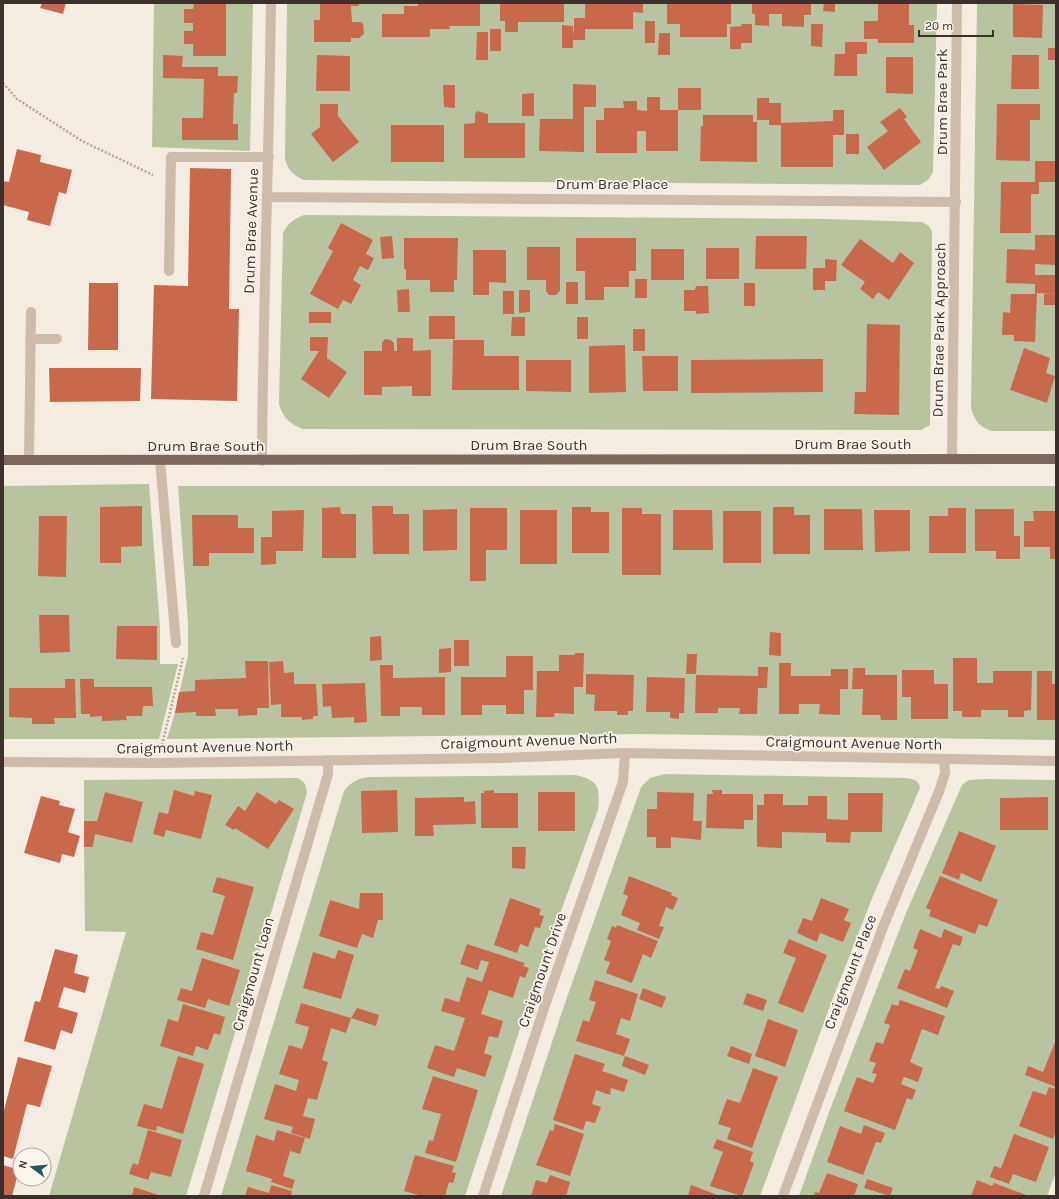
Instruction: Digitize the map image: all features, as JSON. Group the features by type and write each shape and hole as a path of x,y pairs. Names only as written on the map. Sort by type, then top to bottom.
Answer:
{"main road":[{"name":"Drum Brae South","path":"3,460 262,461 952,458 1056,459"}],"street":[{"name":"Drum Brae Avenue","path":"262,461 262,355 268,197 271,3"},
{"name":"Drum Brae Park","path":"956,202 957,3"},
{"path":"169,271 171,157 269,157"},
{"name":"Drum Brae Place","path":"268,197 956,202"},
{"name":"Drum Brae Park Approach","path":"952,458 956,202"},
{"path":"29,460 31,312"},
{"path":"30,339 57,339"},
{"path":"160,460 176,642"},
{"name":"Craigmount Avenue North","path":"3,762 158,763 502,758 625,753 1056,762"},
{"name":"Craigmount Drive","path":"483,1196 546,1005 623,782 625,753"},
{"name":"Craigmount Place","path":"783,1196 883,927 940,789 945,773 944,759"},
{"name":"Craigmount Loan","path":"204,1196 328,774 328,760"}],"path":[{"path":"3,83 17,99 82,141 152,175 171,176"},
{"path":"158,763 185,652 176,642"}],"green space":[{"path":"154,3 253,3 250,151 152,147"},
{"path":"287,3 937,3 933,172 928,180 920,185 304,180 297,177 292,172 287,166 285,158"},
{"path":"977,3 1056,3 1056,431 992,431 984,428 978,423 971,408"},
{"path":"304,215 826,219 922,222 929,226 932,232 930,425 921,430 303,429 294,425 285,417 279,404 283,233 292,222"},
{"path":"149,484 160,627 160,664 178,664 159,739 3,739 3,486"},
{"path":"178,486 1056,486 1056,740 639,734 167,739 175,713 188,655 188,623"},
{"path":"665,774 904,778 917,781 920,788 873,896 833,998 760,1196 501,1196 565,1003 641,787 650,778"},
{"path":"576,775 584,777 596,786 599,796 598,810 540,968 465,1196 221,1196 344,791 356,781 362,778 371,777"},
{"path":"297,778 302,780 306,788 307,793 186,1196 49,1196 126,932 85,931 84,847 93,847 95,834 131,843 143,802 105,792 97,821 84,821 84,780"},
{"path":"969,780 1056,780 1056,1172 1047,1196 799,1196 829,1112 906,913 962,785"}],"building":[{"path":"42,3 66,3 63,14 40,8"},
{"path":"194,3 226,3 226,56 193,56 193,44 184,44 184,31 193,31 193,23 184,23 184,9 193,9"},
{"path":"320,3 359,3 359,6 351,6 352,22 360,22 363,24 364,34 359,38 351,38 351,42 314,42 314,20 320,20"},
{"path":"418,3 480,3 480,26 449,26 450,29 430,29 430,37 382,37 382,14 404,14 404,6 418,6"},
{"path":"500,3 564,3 564,22 518,22 518,32 505,32 505,21 500,21"},
{"path":"585,3 643,3 643,13 633,12 633,29 585,29 585,40 573,40 573,48 562,48 562,25 573,26 574,37 574,18 585,18"},
{"path":"667,3 731,3 731,24 727,24 727,37 680,37 680,24 667,24"},
{"path":"752,3 811,3 811,15 804,15 804,27 782,26 782,14 769,14 769,26 755,25 755,14 752,14"},
{"path":"824,3 835,3 835,12 823,11"},
{"path":"878,3 909,3 909,25 914,25 914,43 878,43 878,39 864,39 864,21 878,21"},
{"path":"1013,4 1043,5 1042,38 1013,37"},
{"path":"645,21 655,21 655,43 645,43"},
{"path":"741,24 752,24 752,43 741,43 741,49 730,49 730,27 742,26"},
{"path":"811,24 823,24 822,47 811,46"},
{"path":"490,29 501,29 501,51 490,51"},
{"path":"477,32 488,32 488,60 476,60"},
{"path":"659,33 670,33 670,55 658,55"},
{"path":"845,42 867,42 867,54 845,54"},
{"path":"1048,48 1056,48 1056,60 1048,60"},
{"path":"835,54 857,54 857,76 834,76"},
{"path":"163,55 183,56 182,67 218,67 218,76 238,76 237,93 234,93 233,124 238,124 238,140 182,140 182,118 203,118 204,79 163,78"},
{"path":"317,55 350,56 350,91 316,91"},
{"path":"1012,55 1039,55 1039,89 1011,89"},
{"path":"886,57 913,57 913,94 886,93"},
{"path":"573,84 596,85 596,107 584,107 584,152 539,151 540,119 573,119"},
{"path":"443,85 455,85 455,108 444,107"},
{"path":"678,88 701,88 701,110 678,110"},
{"path":"534,93 534,116 522,116 522,94"},
{"path":"647,97 660,97 660,110 678,110 678,151 646,151 646,131 637,131 637,153 596,153 596,120 604,120 604,108 624,108 623,101 637,101 637,110 647,111"},
{"path":"757,98 769,98 769,103 781,103 781,123 833,121 833,110 844,110 844,135 833,135 833,167 781,167 781,125 769,125 769,120 757,120"},
{"path":"320,104 338,104 338,116 359,142 333,162 311,134 320,127"},
{"path":"997,104 1040,104 1040,120 1030,120 1030,161 996,160"},
{"path":"900,108 907,117 904,119 921,142 884,170 867,147 888,131 880,122"},
{"path":"477,111 488,114 488,123 525,123 525,158 464,158 464,124 475,123 475,114"},
{"path":"703,115 753,115 753,122 757,122 757,162 700,161 701,126 703,126"},
{"path":"391,125 444,125 444,162 391,162"},
{"path":"846,134 859,134 859,154 846,154"},
{"path":"17,149 41,155 40,162 72,170 66,194 59,192 50,226 27,220 29,212 3,205 3,181 9,182"},
{"path":"1035,161 1055,161 1056,182 1039,182 1039,194 1031,194 1031,233 1000,233 1001,182 1035,182"},
{"path":"190,168 231,169 229,309 239,309 237,401 151,399 154,285 188,286"},
{"path":"341,223 373,240 366,254 374,258 368,270 360,266 353,280 361,285 351,304 343,300 338,309 310,294 333,251 328,248"},
{"path":"1035,235 1056,235 1056,265 1035,264 1035,275 1056,275 1056,294 1037,293 1035,342 1014,341 1014,335 1002,335 1003,312 1010,313 1011,294 1035,294 1035,284 1006,283 1007,249 1035,250"},
{"path":"392,236 394,258 382,259 380,237"},
{"path":"756,236 807,236 806,269 755,269"},
{"path":"404,238 458,238 457,280 454,280 454,292 430,292 430,280 406,280 406,269 404,269"},
{"path":"576,238 636,238 636,271 629,271 629,287 604,287 604,300 585,300 585,271 576,271"},
{"path":"860,239 893,263 900,252 914,263 889,300 878,292 873,299 860,289 865,282 841,265"},
{"path":"527,247 560,247 560,291 556,295 549,295 546,291 546,280 527,280"},
{"path":"706,248 739,248 739,279 706,279"},
{"path":"651,249 684,249 684,280 651,280"},
{"path":"473,250 506,250 506,283 489,282 489,295 473,295"},
{"path":"825,259 837,260 836,281 825,281 825,290 813,290 813,268 825,268"},
{"path":"635,279 647,279 647,298 635,298"},
{"path":"566,282 578,282 578,304 566,304"},
{"path":"89,283 118,283 118,350 88,350"},
{"path":"744,283 755,283 755,306 744,306"},
{"path":"696,286 708,286 709,313 696,314 696,311 684,311 684,290 695,290"},
{"path":"409,289 410,312 398,312 397,290"},
{"path":"519,290 530,290 530,312 519,313"},
{"path":"503,291 514,291 514,314 503,314"},
{"path":"1044,294 1056,294 1056,305 1044,305"},
{"path":"309,312 331,312 331,323 309,323"},
{"path":"429,316 455,316 455,339 429,339"},
{"path":"512,317 525,317 525,336 511,336"},
{"path":"577,317 588,317 588,339 577,339"},
{"path":"867,324 900,325 899,415 854,414 855,392 866,392"},
{"path":"633,329 645,329 645,351 633,351"},
{"path":"310,337 328,337 327,358 347,372 329,398 301,379 319,351 310,351"},
{"path":"397,338 413,338 413,351 431,350 431,396 412,396 412,386 382,387 382,395 364,395 364,351 382,351 382,343 385,339 391,340 394,343 394,351 397,351"},
{"path":"453,340 484,340 484,356 519,356 519,390 452,390"},
{"path":"625,345 626,392 589,393 589,346"},
{"path":"1024,348 1050,358 1046,373 1055,376 1047,403 1010,390"},
{"path":"642,356 678,356 678,391 643,391"},
{"path":"823,359 823,392 691,393 691,360"},
{"path":"526,360 571,360 571,392 526,391"},
{"path":"49,368 141,368 140,401 50,402"},
{"path":"142,506 142,546 121,547 121,563 100,563 100,507"},
{"path":"372,506 393,506 393,514 409,514 409,554 373,554"},
{"path":"340,507 341,514 356,514 356,558 322,558 322,508"},
{"path":"572,507 591,507 591,512 609,512 609,553 572,553"},
{"path":"773,507 794,507 794,515 810,515 810,554 773,554"},
{"path":"470,508 507,508 507,550 486,550 486,581 470,581"},
{"path":"622,508 642,508 642,514 661,514 661,575 622,575"},
{"path":"948,508 966,508 966,553 929,553 929,516 948,516"},
{"path":"457,509 457,550 423,551 423,510"},
{"path":"824,509 862,509 863,550 824,550"},
{"path":"975,509 1014,509 1014,536 1020,536 1020,559 996,559 996,551 975,551"},
{"path":"304,510 303,551 276,551 276,564 261,565 261,537 272,537 272,511"},
{"path":"520,510 557,510 557,564 520,564"},
{"path":"673,510 712,510 713,550 673,550"},
{"path":"874,510 910,510 910,551 875,552"},
{"path":"723,511 761,511 761,563 723,563"},
{"path":"1033,511 1056,511 1056,559 1050,559 1050,547 1024,547 1024,521 1034,521"},
{"path":"192,515 238,515 238,528 254,528 254,553 209,553 209,566 193,566"},
{"path":"39,516 67,516 66,577 38,576"},
{"path":"39,615 69,615 70,652 40,653"},
{"path":"117,626 157,626 157,660 116,659"},
{"path":"770,632 781,633 781,656 769,655"},
{"path":"381,636 382,660 370,661 370,637"},
{"path":"454,640 469,640 469,666 454,666"},
{"path":"451,648 451,672 439,673 439,649"},
{"path":"575,653 584,653 583,687 574,687 574,714 555,713 554,717 536,717 537,671 559,671 559,655 575,655"},
{"path":"687,654 697,654 696,674 686,674"},
{"path":"506,656 533,656 533,690 524,690 524,714 506,714 506,705 482,705 482,715 461,715 461,677 506,677"},
{"path":"953,658 977,658 977,683 993,683 993,671 1032,671 1031,710 1024,711 1024,717 1008,717 1008,710 981,710 981,717 962,717 962,711 953,711"},
{"path":"245,661 268,661 269,708 257,708 257,715 238,716 238,709 215,709 216,716 196,716 196,712 175,713 179,692 195,691 195,680 246,678"},
{"path":"283,661 284,673 294,672 294,684 316,684 318,716 313,716 313,719 302,720 302,717 281,717 281,704 271,705 269,662"},
{"path":"779,663 791,663 791,676 831,676 831,669 848,669 848,689 840,689 840,715 819,714 820,704 799,704 799,714 779,714"},
{"path":"380,665 393,665 393,678 445,677 445,715 422,715 422,707 400,707 400,716 381,716"},
{"path":"758,667 768,667 767,688 758,688 757,714 739,714 740,708 718,708 718,713 695,713 696,675 758,676"},
{"path":"853,668 865,668 865,675 897,675 897,720 881,720 880,715 862,715 863,689 852,689"},
{"path":"902,670 934,670 934,684 948,684 948,719 911,719 911,697 902,697"},
{"path":"1037,671 1052,671 1052,684 1056,684 1056,720 1037,720"},
{"path":"586,674 634,675 633,711 628,711 628,715 617,715 617,711 594,711 595,695 586,694"},
{"path":"647,677 685,678 684,713 679,713 679,719 670,718 670,712 646,712"},
{"path":"65,679 75,679 76,718 54,718 55,724 32,724 32,718 9,717 9,688 65,688"},
{"path":"80,679 94,679 94,687 152,687 153,706 143,706 142,716 126,716 127,720 102,721 102,716 90,717 90,714 81,714"},
{"path":"365,683 367,722 354,723 354,717 332,718 331,706 323,707 322,684"},
{"path":"174,790 194,796 195,791 212,795 201,839 166,830 164,837 153,834 159,812 168,814"},
{"path":"397,790 398,832 362,833 361,791"},
{"path":"494,790 494,793 518,793 518,828 481,828 481,793 484,793 484,791"},
{"path":"712,790 722,790 722,794 753,794 753,820 744,820 744,829 706,828 707,794 713,794"},
{"path":"105,792 143,802 132,843 95,834 93,847 84,847 84,821 97,821"},
{"path":"257,792 276,804 279,800 294,809 268,849 235,828 234,830 225,825 238,806 245,811"},
{"path":"538,792 575,792 575,831 538,831"},
{"path":"657,792 694,793 693,821 702,821 701,840 671,837 671,848 656,848 656,837 647,837 647,809 657,809"},
{"path":"848,793 883,793 882,832 851,832 850,843 826,842 826,833 782,832 782,848 757,847 757,805 764,805 764,794 783,794 783,805 808,805 808,796 827,796 827,819 848,820"},
{"path":"41,796 60,801 59,805 75,809 68,832 80,836 74,857 62,854 60,863 24,853"},
{"path":"464,797 464,802 475,801 476,824 433,825 434,836 415,836 415,798"},
{"path":"1048,797 1048,830 1000,830 1000,798"},
{"path":"959,831 996,846 981,882 961,873 959,880 942,873"},
{"path":"512,847 526,847 525,869 512,868"},
{"path":"629,876 672,893 671,895 678,898 673,910 666,907 659,926 664,927 659,939 637,930 640,923 621,915 628,896 623,894"},
{"path":"940,876 998,900 987,927 979,924 975,934 929,916 931,910 926,908"},
{"path":"217,877 254,887 233,960 196,949 201,932 213,935 225,896 212,892"},
{"path":"360,893 383,893 383,920 378,920 373,938 362,934 357,948 319,936 330,900 359,909"},
{"path":"510,898 541,909 539,915 544,916 540,928 535,927 528,947 520,944 517,953 494,945"},
{"path":"821,898 849,909 844,920 851,923 843,942 820,933 817,942 797,933 803,918 812,921"},
{"path":"617,925 658,941 651,958 643,954 632,983 606,973 610,962 604,960 611,941 607,939 612,926 616,928"},
{"path":"920,929 941,938 944,929 963,937 960,946 953,944 935,988 940,989 941,986 954,991 947,1008 897,988 905,969 910,971 918,950 913,948"},
{"path":"789,939 827,955 803,1013 778,1003 796,958 783,953"},
{"path":"467,944 525,963 523,966 529,968 525,978 520,976 513,998 489,990 481,1014 503,1021 498,1038 489,1036 484,1053 492,1056 485,1077 457,1068 454,1077 427,1068 435,1045 454,1051 465,1018 441,1011 445,998 459,1002 467,977 482,982 489,962 481,960 478,970 460,964"},
{"path":"55,949 78,955 74,973 89,977 85,993 64,987 58,1007 78,1013 72,1034 61,1030 55,1050 24,1041 35,1001 40,1002"},
{"path":"338,950 354,955 341,999 303,988 313,952 335,959"},
{"path":"202,958 240,970 229,1006 208,999 205,1008 177,1000 181,988 192,991"},
{"path":"595,980 638,994 630,1021 621,1018 616,1034 630,1039 624,1056 576,1041 583,1020 589,1022 596,1002 589,1000"},
{"path":"643,988 666,997 662,1008 639,999"},
{"path":"747,993 767,1000 763,1011 743,1004"},
{"path":"900,1000 945,1016 938,1035 922,1029 910,1062 923,1068 918,1082 904,1077 901,1084 916,1090 912,1100 907,1098 895,1130 844,1111 857,1077 873,1083 877,1074 872,1073 876,1063 869,1061 876,1042 883,1044 890,1025 884,1023 892,1004 898,1006"},
{"path":"301,1003 351,1018 346,1033 331,1028 322,1060 328,1062 317,1100 308,1098 303,1116 315,1119 310,1139 291,1133 293,1127 264,1119 275,1084 296,1091 299,1080 279,1074 289,1045 302,1049 306,1038 309,1027 295,1023"},
{"path":"183,1004 225,1017 220,1035 214,1033 208,1050 196,1046 193,1056 160,1046 168,1019 178,1022"},
{"path":"357,1008 379,1015 376,1026 351,1018"},
{"path":"768,1019 798,1030 785,1067 755,1056"},
{"path":"1056,1040 1056,1087 1025,1075 1028,1066 1043,1072"},
{"path":"731,1046 752,1054 749,1064 727,1056"},
{"path":"575,1054 605,1064 602,1071 628,1080 624,1092 611,1088 610,1095 596,1090 592,1104 601,1107 595,1123 586,1121 583,1130 553,1120"},
{"path":"178,1056 204,1064 183,1134 157,1126 156,1131 137,1126 144,1104 162,1109"},
{"path":"625,1056 649,1065 645,1075 622,1066"},
{"path":"18,1057 52,1066 40,1107 27,1104 16,1147 12,1147 12,1159 3,1156 3,1114"},
{"path":"753,1068 778,1077 752,1148 727,1139 731,1128 718,1124 727,1099 740,1103"},
{"path":"433,1076 478,1090 456,1162 425,1153 429,1140 433,1141 441,1114 422,1109"},
{"path":"1049,1087 1056,1089 1056,1131 1053,1139 1019,1126 1033,1091 1046,1095"},
{"path":"555,1124 584,1134 570,1176 536,1165 550,1130 553,1131"},
{"path":"864,1125 885,1133 881,1143 876,1142 863,1175 827,1162 840,1126 861,1134"},
{"path":"148,1130 182,1140 171,1177 151,1172 148,1180 129,1174 133,1163 138,1165"},
{"path":"277,1130 305,1138 300,1154 290,1151 283,1176 295,1180 292,1189 271,1182 272,1179 246,1171 256,1135 274,1141"},
{"path":"1014,1134 1049,1147 1036,1182 1013,1174 1009,1184 990,1177 994,1166 1001,1168"},
{"path":"717,1139 753,1152 750,1161 754,1163 742,1196 710,1186 723,1152 713,1148"},
{"path":"415,1155 454,1166 452,1172 456,1173 453,1183 449,1182 445,1196 422,1196 404,1191"},
{"path":"3,1165 12,1168 12,1187 14,1187 12,1196 3,1196"},
{"path":"827,1173 858,1184 854,1196 814,1196 815,1192 819,1193"},
{"path":"550,1175 570,1182 566,1196 531,1196 536,1180 547,1183"},
{"path":"867,1179 893,1188 890,1196 864,1188"},
{"path":"977,1180 992,1186 994,1183 1029,1196 971,1196"},
{"path":"271,1185 292,1191 291,1196 245,1196 248,1187 269,1193"},
{"path":"691,1185 720,1196 688,1196"},
{"path":"134,1187 161,1196 132,1196"}]}
